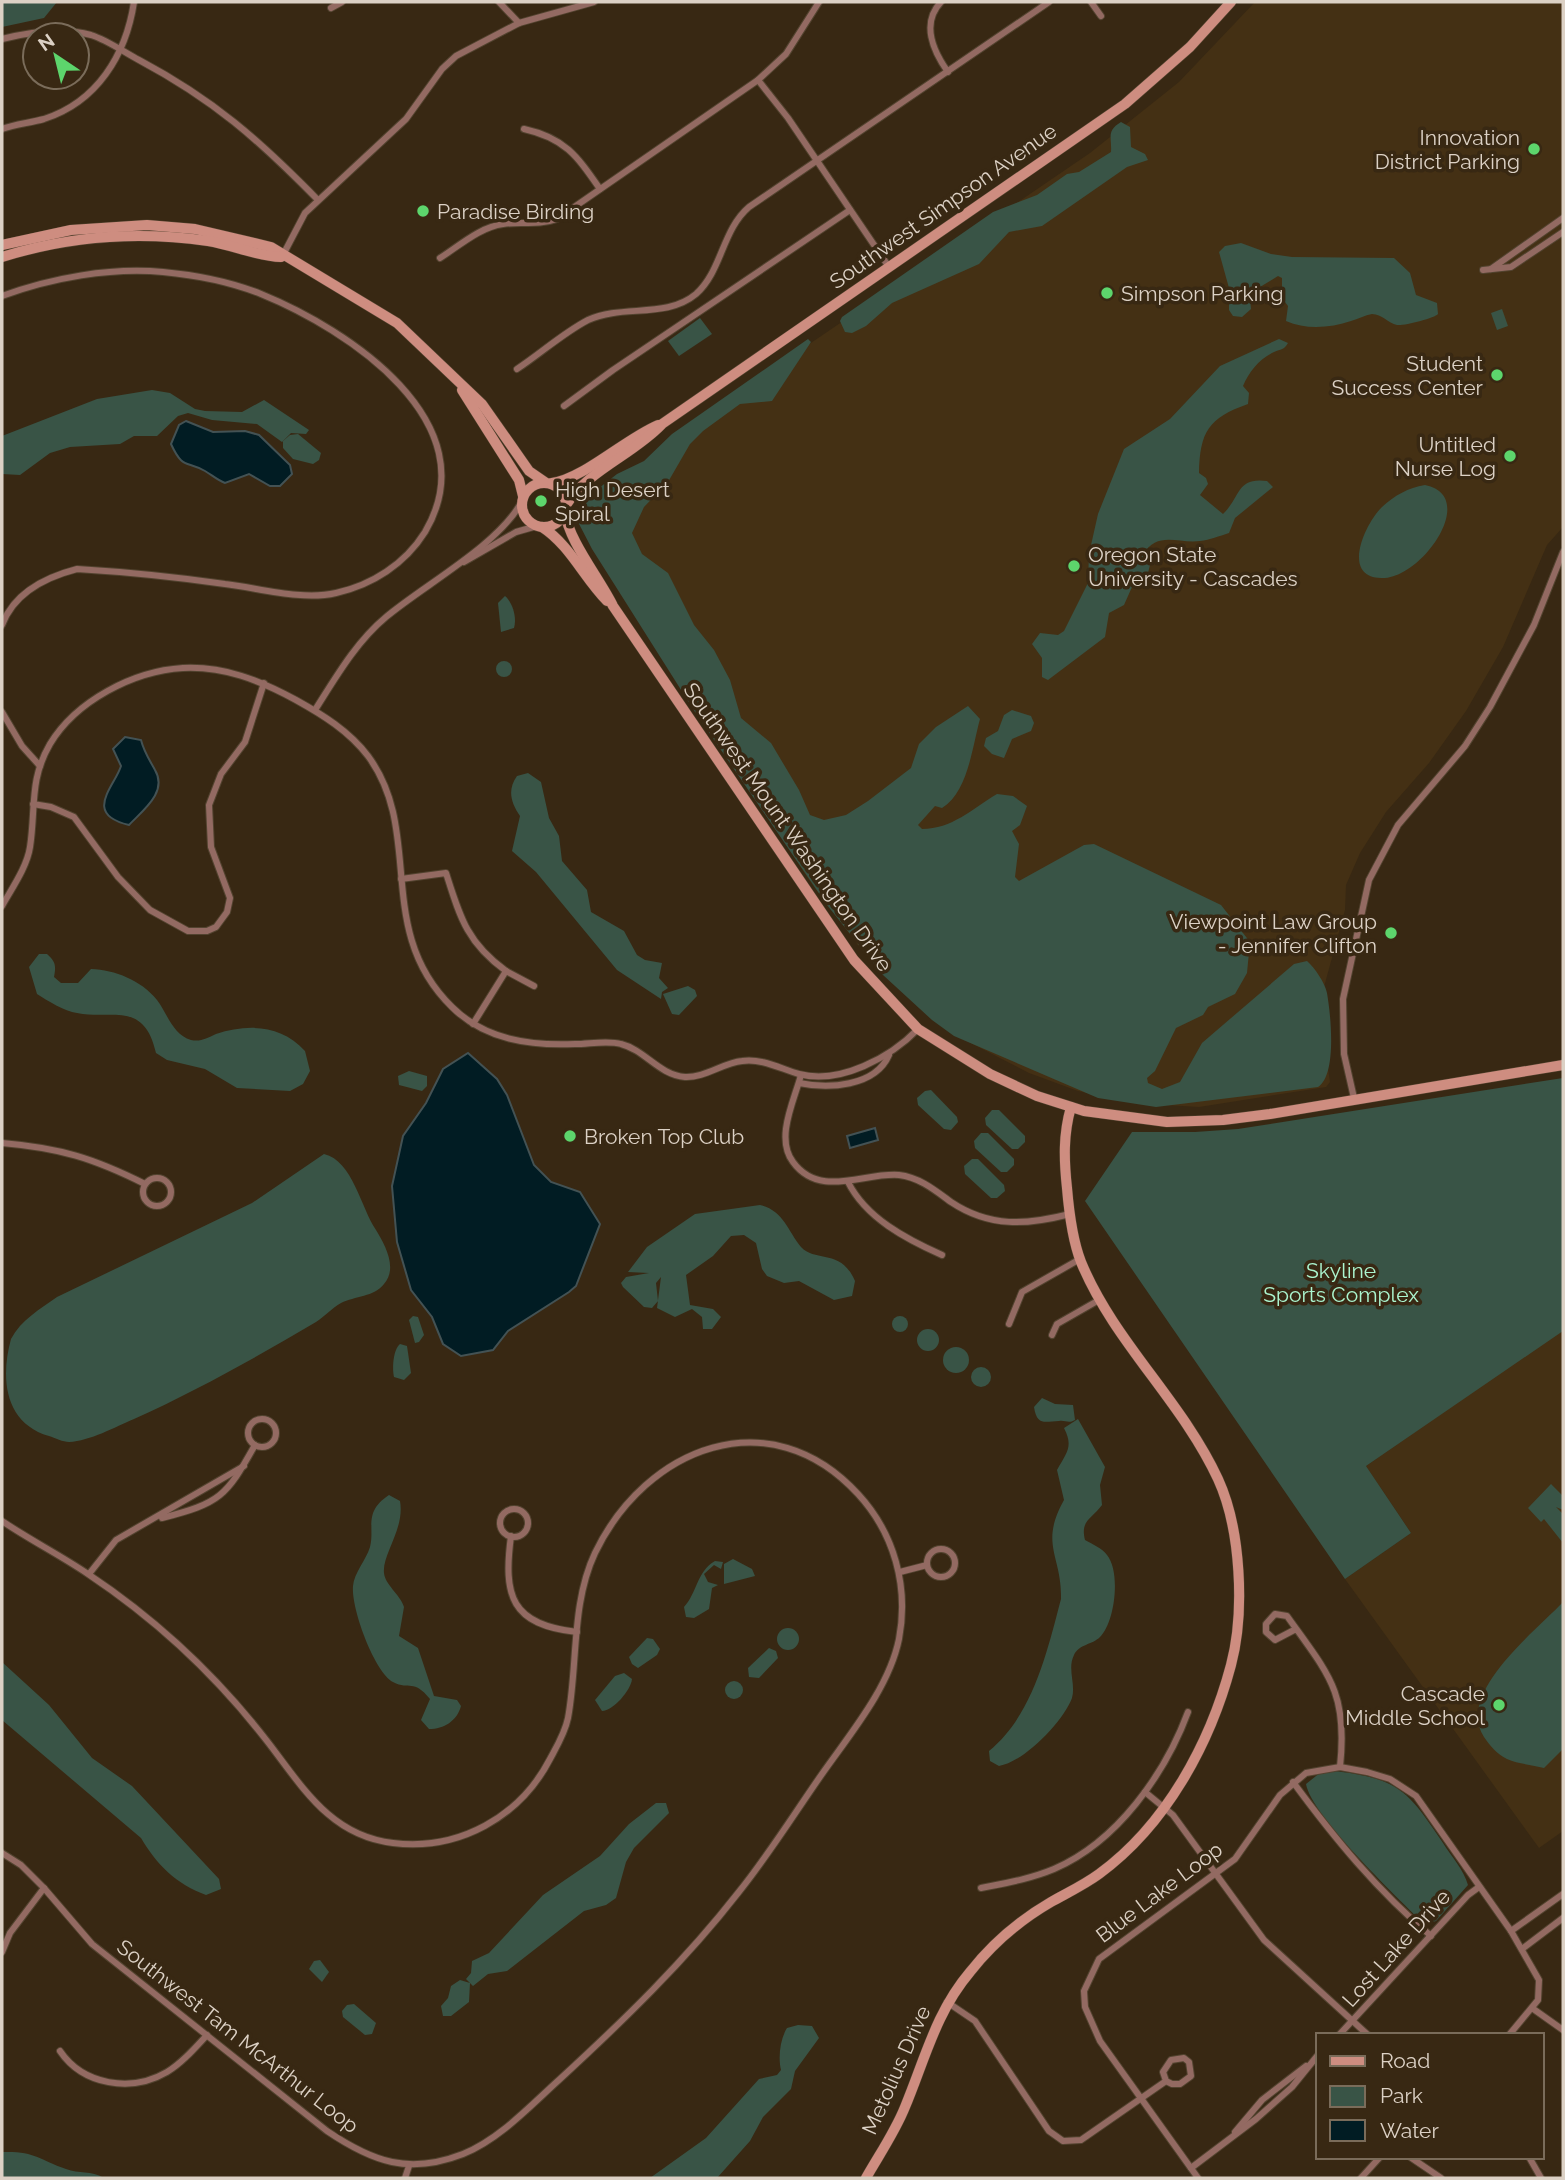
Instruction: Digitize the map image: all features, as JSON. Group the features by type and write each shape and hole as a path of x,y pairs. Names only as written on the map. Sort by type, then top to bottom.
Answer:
{"main road":[{"name":"Southwest Simpson Avenue","path":"566,509 583,485 644,443 662,424 1146,88 1212,25 1231,2"},
{"path":"2,245 71,230 147,225 195,229 271,247 282,257 331,282 397,323 482,404 528,471 562,492 566,509 554,525 539,527 527,520 519,481 457,381"},
{"path":"2,257 66,241 138,236 203,240 266,256 282,257"},
{"name":"Southwest Simpson Avenue","path":"548,483 570,478 638,433 662,424"},
{"path":"522,500 532,486 548,483"},
{"name":"Southwest Mount Washington Drive","path":"566,509 569,531 599,577 613,606 853,960 918,1029 990,1074 1071,1107 1167,1122 1223,1120 1563,1065"},
{"name":"Southwest Mount Washington Drive","path":"539,527 559,540 590,584 613,606"},
{"name":"Metolius Drive","path":"866,2178 905,2108 932,2034 947,2003 992,1947 1040,1910 1087,1883 1114,1863 1166,1807 1205,1737 1232,1661 1238,1567 1223,1494 1209,1460 1189,1427 1099,1300 1080,1259 1070,1214 1064,1157 1065,1129 1071,1107"}],"street":[{"path":"2,130 44,118 72,106 97,87 122,50 134,2"},
{"path":"331,8 341,2"},
{"path":"499,2 519,23"},
{"path":"282,257 305,213 406,119 449,63 475,45 519,23 594,2"},
{"path":"440,258 486,229 503,223 540,225 556,219 758,80 786,54 819,2"},
{"path":"941,2 934,12 931,35 937,54 948,72"},
{"path":"517,369 588,321 614,312 661,309 681,304 697,293 709,279 723,244 739,215 1049,2"},
{"path":"1091,2 1101,16"},
{"path":"2,39 23,33 63,30 92,36 122,50 187,86 222,110 318,200"},
{"path":"758,80 818,161 889,267"},
{"path":"524,129 548,134 564,144 600,189"},
{"path":"564,406 693,314 850,210"},
{"path":"1563,218 1487,270 1511,267 1563,232"},
{"path":"2,296 65,278 160,272 196,277 259,293 351,341 389,374 426,418 434,435 440,468 436,509 418,543 399,562 360,586 333,594 295,593 77,569 48,577 5,616 2,625"},
{"path":"457,566 509,522 522,500"},
{"path":"315,710 368,633 404,602 457,566 517,531 539,527"},
{"path":"1354,1098 1344,1054 1343,999 1369,880 1398,825 1465,746 1490,707 1534,625 1563,552"},
{"path":"2,906 30,850 33,782 51,743 76,713 130,680 162,669 201,667 226,670 264,683 315,710 344,729 368,755 378,773 393,814 410,940 416,957 435,989 473,1024 499,1036 534,1045 618,1042 634,1048 665,1071 685,1077 743,1060 776,1065 802,1075 821,1075 851,1069 889,1055 918,1029"},
{"path":"33,804 51,807 74,817 118,877 150,910 188,930 207,931 216,927 227,912 230,898 211,847 209,805 221,774 245,742 264,683"},
{"path":"2,712 22,746 40,766"},
{"path":"401,879 446,873 461,919 473,943 506,971 534,986"},
{"path":"473,1024 506,971"},
{"path":"799,1083 822,1088 852,1083 886,1063 889,1055"},
{"path":"802,1075 785,1133 788,1154 795,1165 814,1179 835,1184 901,1175 926,1184 972,1214 998,1222 1038,1222 1070,1214"},
{"path":"2,1143 33,1146 91,1158 145,1184"},
{"path":"158,1178 167,1182 171,1191 169,1200 157,1207 149,1204 143,1197 145,1184 158,1178"},
{"path":"848,1182 858,1200 870,1212 919,1245 942,1255"},
{"path":"1009,1324 1023,1292 1080,1259"},
{"path":"1052,1335 1058,1324 1099,1300"},
{"path":"261,1419 272,1423 277,1433 272,1444 267,1447 255,1445 248,1436 251,1424 261,1419"},
{"path":"2,1521 89,1574 185,1648 225,1691 327,1816 355,1834 395,1843 435,1840 480,1830 520,1802 541,1777 567,1723 577,1632 586,1580 596,1553 615,1521 643,1488 666,1468 721,1443 777,1444 803,1451 825,1464 863,1499 880,1523 900,1572 903,1604 898,1644 864,1713 742,1888 715,1922 634,2010 515,2119 488,2141 466,2153 409,2166 405,2178"},
{"path":"153,1520 195,1509 228,1491 255,1445"},
{"path":"89,1574 116,1540 243,1466"},
{"path":"518,1509 526,1514 528,1524 521,1535 511,1536 502,1528 501,1519 509,1510 518,1509"},
{"path":"511,1536 506,1569 508,1588 513,1601 537,1623 577,1632"},
{"path":"938,1549 944,1549 955,1558 953,1571 948,1576 935,1576 927,1565 928,1558 938,1549"},
{"path":"900,1572 927,1565"},
{"path":"1296,1629 1275,1640 1266,1632 1266,1624 1269,1616 1282,1613 1296,1629 1339,1699 1343,1739 1340,1767"},
{"path":"981,1888 1021,1881 1080,1855 1128,1812 1145,1792 1179,1737 1188,1712"},
{"name":"Blue Lake Loop","path":"1198,2178 1090,2025 1084,1991 1098,1959 1216,1874 1246,1847 1280,1796 1293,1782 1320,1769 1340,1767 1390,1779 1405,1786 1416,1796 1511,1931 1539,1980 1538,2000 1532,2008"},
{"path":"1293,1782 1321,1822 1370,1879 1431,1936"},
{"path":"1145,1792 1166,1807 1264,1940 1366,2033"},
{"name":"Southwest Tam McArthur Loop","path":"2,1853 21,1865 44,1888 92,1944 354,2149 409,2166"},
{"name":"Lost Lake Drive","path":"1341,2033 1468,1895 1479,1887"},
{"path":"2,1952 10,1933 44,1888"},
{"path":"1511,1931 1563,1894"},
{"path":"1522,1949 1563,1919"},
{"path":"947,2003 975,2021 1049,2131 1063,2141 1081,2140 1166,2081"},
{"path":"1511,2033 1532,2008 1563,2030"},
{"path":"60,2051 71,2067 81,2074 127,2083 166,2072 207,2035"},
{"path":"1191,2168 1234,2134 1262,2100 1316,2057"},
{"path":"1184,2058 1189,2063 1191,2076 1186,2081 1172,2084 1166,2081 1163,2072 1171,2060 1184,2058"},
{"path":"1361,2178 1378,2159"},
{"path":"1413,2159 1441,2178"},
{"path":"1530,2159 1541,2178"}],"shaded area":[{"name":"Oregon State University - Cascades","path":"1255,2 1563,2 1563,527 1547,545 1503,647 1466,711 1429,763 1386,812 1360,853 1346,885 1345,910 1324,987 1322,1025 1330,1082 1326,1087 1199,1107 1133,1103 1078,1091 1029,1073 961,1038 906,994 860,948 809,880 719,742 584,511 648,460 667,441 1090,153 1179,82"},
{"name":"Cascade Middle School","path":"1563,1329 1563,1831 1539,1848 1345,1579 1411,1533 1366,1466"}],"green space":[{"path":"2,2 57,2 44,18 2,27"},
{"path":"1121,122 1130,127 1131,147 1145,154 1148,160 1127,167 1042,226 1009,232 979,264 892,303 866,326 852,333 845,332 840,321 842,317 993,212 1037,195 1067,174 1079,172 1111,152 1112,131"},
{"path":"1241,243 1271,254 1292,257 1394,258 1410,273 1416,295 1437,303 1438,314 1426,320 1401,325 1372,314 1335,325 1302,326 1286,321 1288,306 1282,298 1282,278 1278,276 1260,287 1249,289 1251,309 1242,317 1233,316 1229,310 1229,288 1219,252 1225,246"},
{"path":"1502,309 1508,326 1497,330 1491,313"},
{"path":"700,318 712,334 679,356 668,341"},
{"path":"808,339 811,342 772,401 740,404 690,444 668,482 644,507 632,533 642,554 668,573 694,625 714,650 730,680 741,718 771,743 799,790 810,815 824,820 846,815 911,768 919,744 936,727 968,706 980,719 963,780 951,801 942,808 935,806 918,825 922,829 952,822 997,794 1013,796 1027,806 1020,825 1012,831 1019,844 1015,877 1019,881 1084,845 1094,844 1221,905 1250,942 1247,973 1235,994 1208,1007 1203,1015 1176,1028 1155,1071 1147,1078 1148,1083 1162,1089 1180,1082 1202,1043 1294,964 1307,961 1324,985 1330,1016 1328,1070 1318,1087 1156,1107 1098,1098 954,1036 932,1020 883,975 827,905 695,712 592,549 577,520 585,499 617,474 644,461 672,434"},
{"path":"1279,339 1288,343 1259,362 1245,381 1243,386 1249,393 1248,404 1224,415 1209,428 1201,447 1199,473 1206,478 1208,484 1200,495 1223,514 1244,485 1267,481 1273,487 1235,518 1229,533 1200,541 1161,540 1149,547 1143,555 1151,561 1147,577 1132,587 1124,605 1109,613 1105,637 1048,680 1042,677 1042,658 1032,644 1040,633 1058,635 1064,631 1088,583 1089,554 1098,514 1124,449 1170,419 1220,366"},
{"path":"152,390 170,393 195,409 205,411 242,412 264,400 309,430 306,434 291,433 282,442 257,424 212,420 188,413 178,416 157,436 134,436 120,444 70,447 50,453 20,475 2,474 2,436 97,399"},
{"path":"298,434 321,453 319,460 313,464 293,459 283,448 283,441 290,435"},
{"path":"1425,485 1441,492 1447,504 1446,520 1439,536 1412,566 1397,575 1381,578 1369,575 1362,569 1359,559 1369,524 1392,499 1407,490"},
{"path":"505,596 515,615 515,624 514,628 501,632 498,603"},
{"path":"504,661 512,669 504,677 496,669"},
{"path":"1012,710 1031,716 1034,723 1031,731 1012,739 1004,758 992,754 984,746 986,738 998,731 1004,715"},
{"path":"528,773 541,782 549,818 559,836 562,861 587,890 591,912 624,931 637,955 645,960 662,963 659,978 668,988 662,992 661,999 617,970 536,872 512,851 520,816 512,801 512,786 517,776"},
{"path":"39,954 47,954 52,959 54,977 61,983 78,983 91,969 109,971 135,982 151,993 171,1023 191,1040 201,1040 240,1029 274,1031 296,1042 305,1051 310,1071 303,1084 290,1091 237,1088 205,1069 167,1060 156,1053 151,1036 144,1025 135,1019 72,1012 37,994 29,967"},
{"path":"688,986 695,990 697,996 679,1015 672,1014 663,994"},
{"path":"409,1071 427,1076 427,1086 422,1091 399,1085 398,1076"},
{"name":"Skyline Sports Complex","path":"1563,1078 1563,1331 1366,1466 1411,1533 1345,1579 1085,1201 1132,1132 1238,1129"},
{"path":"931,1090 957,1117 958,1122 951,1130 944,1129 918,1105 917,1098 925,1091"},
{"path":"992,1110 999,1110 1025,1136 1025,1142 1018,1149 1012,1149 986,1125 985,1118"},
{"path":"981,1133 988,1133 1014,1159 1014,1165 1007,1172 1001,1172 975,1148 974,1141"},
{"path":"324,1154 334,1158 349,1175 386,1249 390,1271 380,1288 341,1303 316,1322 249,1361 111,1430 69,1442 34,1430 23,1421 9,1398 6,1369 11,1339 25,1321 57,1297 252,1203"},
{"path":"972,1159 978,1159 1004,1185 1005,1191 997,1198 991,1198 965,1174 964,1166"},
{"path":"760,1205 780,1216 807,1252 843,1264 855,1281 852,1296 834,1300 799,1281 784,1283 767,1276 762,1269 756,1243 744,1235 731,1236 713,1256 686,1275 690,1305 713,1309 721,1317 712,1329 703,1329 702,1317 692,1309 675,1317 657,1308 658,1301 652,1308 644,1307 621,1283 626,1277 649,1273 628,1272 647,1247 695,1214","holes":["661,1277 658,1301 656,1283"]},
{"path":"413,1316 418,1317 424,1335 415,1343 409,1320"},
{"path":"897,1316 903,1316 908,1324 906,1330 897,1332 892,1327 892,1321"},
{"path":"928,1329 936,1332 939,1340 936,1348 928,1351 920,1348 917,1340 920,1332"},
{"path":"400,1344 407,1346 411,1373 404,1380 394,1377 393,1373 394,1355"},
{"path":"956,1347 965,1351 969,1360 965,1369 956,1373 947,1369 943,1360 947,1351"},
{"path":"981,1367 988,1370 991,1377 988,1384 981,1387 974,1384 971,1377 974,1370"},
{"path":"1042,1398 1055,1404 1073,1405 1075,1420 1046,1422 1037,1418 1034,1407"},
{"path":"1078,1419 1105,1467 1100,1485 1102,1505 1088,1520 1084,1533 1085,1540 1102,1550 1111,1563 1115,1584 1112,1609 1100,1637 1074,1655 1071,1666 1072,1698 1060,1718 1031,1749 999,1766 990,1761 989,1751 1017,1720 1027,1701 1044,1661 1061,1599 1052,1539 1057,1515 1064,1500 1057,1470 1069,1445 1064,1428"},
{"path":"1551,1484 1563,1496 1563,1510 1556,1507 1563,1514 1563,1543 1544,1519 1541,1522 1528,1508"},
{"path":"389,1495 400,1501 401,1511 384,1566 387,1582 404,1607 399,1636 418,1648 434,1696 457,1700 461,1706 453,1720 435,1729 429,1729 421,1720 430,1699 415,1687 393,1682 378,1665 365,1638 353,1596 354,1581 370,1547 373,1514 381,1501"},
{"path":"733,1559 752,1569 755,1576 724,1584 724,1564"},
{"path":"715,1561 723,1562 721,1569 714,1565 704,1574 708,1582 718,1585 712,1588 709,1609 694,1618 686,1617 684,1607 704,1570"},
{"path":"1563,1602 1563,1749 1544,1768 1507,1759 1491,1747 1478,1720 1480,1701 1502,1664"},
{"path":"788,1628 796,1631 799,1639 796,1647 788,1650 780,1647 777,1639 780,1631"},
{"path":"647,1638 653,1639 660,1649 657,1655 638,1668 632,1664 629,1657"},
{"path":"769,1648 776,1651 778,1658 759,1678 749,1677 748,1668"},
{"path":"2,1662 49,1705 92,1758 132,1786 219,1879 221,1889 206,1895 176,1879 154,1857 141,1838 2,1720"},
{"path":"624,1673 632,1679 628,1689 616,1704 602,1711 595,1700 615,1676"},
{"path":"734,1681 740,1684 743,1690 740,1696 734,1699 728,1696 725,1690 728,1684"},
{"path":"1335,1771 1374,1778 1400,1790 1411,1799 1457,1863 1468,1885 1436,1921 1426,1924 1421,1921 1356,1855 1311,1798 1306,1784 1321,1772"},
{"path":"656,1803 666,1803 669,1813 634,1848 626,1862 616,1898 606,1905 584,1911 507,1971 488,1974 473,1986 466,1979 471,1973 472,1961 489,1953 543,1895 600,1856 629,1824"},
{"path":"320,1960 329,1972 322,1982 309,1969 314,1961"},
{"path":"460,1980 470,1983 469,2002 451,2016 443,2016 441,2006 448,1998 451,1986"},
{"path":"354,2004 376,2023 372,2034 365,2035 343,2017 342,2011 347,2005"},
{"path":"798,2025 812,2026 819,2038 795,2071 791,2089 763,2117 750,2141 717,2178 650,2178 706,2138 759,2079 777,2075 781,2070 780,2049 785,2032 787,2028"},
{"path":"2,2152 29,2154 66,2169 104,2178 2,2178"}],"water":[{"path":"186,421 213,432 245,431 259,435 290,465 292,474 280,486 270,486 249,474 222,482 185,463 175,452 171,444 179,425"},
{"path":"125,737 141,740 158,778 158,786 152,800 129,825 115,820 107,814 104,807 105,799 121,766 113,749"},
{"path":"468,1053 497,1079 507,1095 534,1165 551,1182 580,1192 600,1224 576,1286 508,1331 493,1350 461,1356 443,1344 432,1317 411,1290 397,1242 392,1186 403,1136 426,1103 443,1069"},
{"path":"875,1128 878,1140 850,1148 847,1136"}],"place":[{"name":"Innovation District Parking","path":"1534,149"},
{"name":"Paradise Birding","path":"423,211"},
{"name":"Simpson Parking","path":"1107,293"},
{"name":"Student Success Center","path":"1497,375"},
{"name":"Untitled Nurse Log","path":"1510,456"},
{"name":"High Desert Spiral","path":"541,501"},
{"name":"Oregon State University - Cascades","path":"1074,566"},
{"name":"Viewpoint Law Group - Jennifer Clifton","path":"1391,933"},
{"name":"Broken Top Club","path":"570,1136"},
{"name":"Cascade Middle School","path":"1499,1705"}]}
